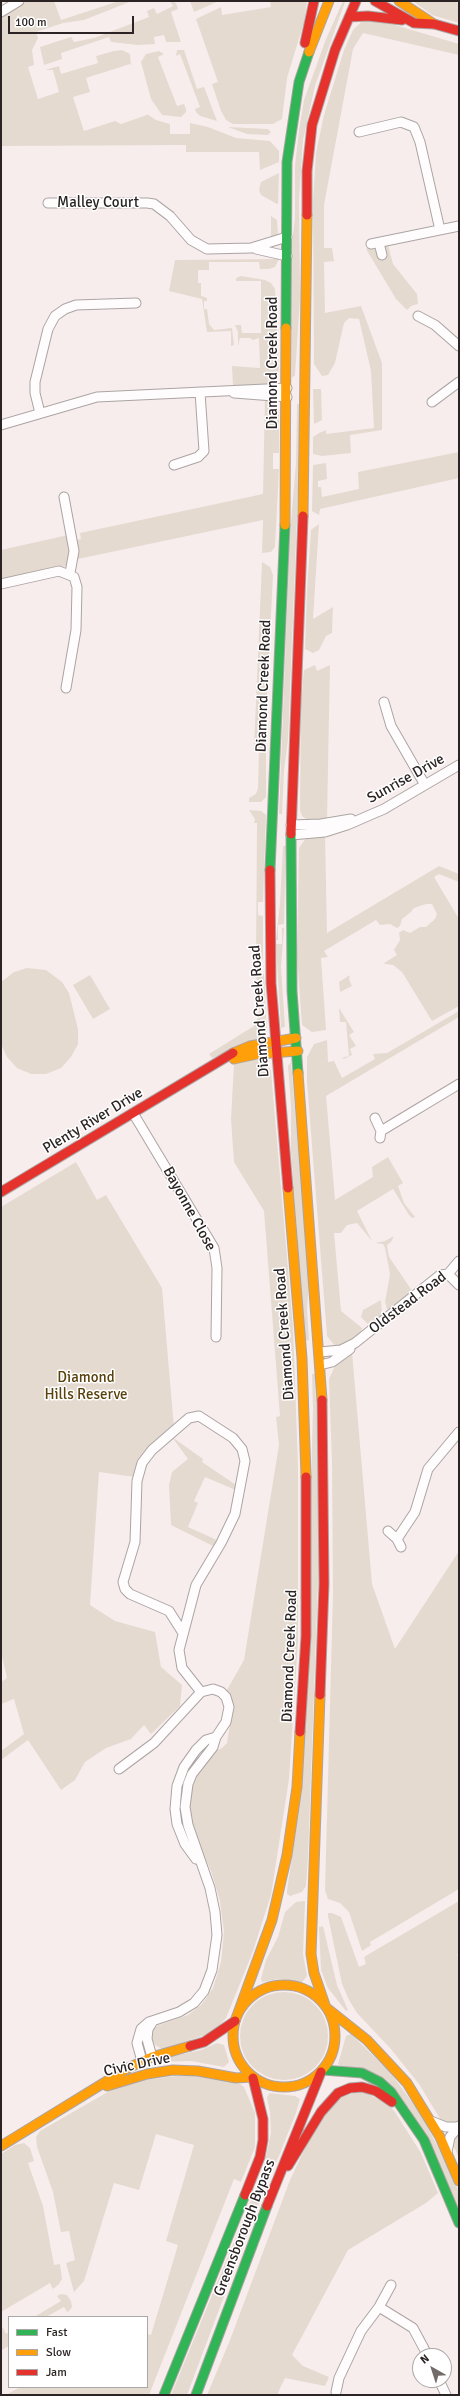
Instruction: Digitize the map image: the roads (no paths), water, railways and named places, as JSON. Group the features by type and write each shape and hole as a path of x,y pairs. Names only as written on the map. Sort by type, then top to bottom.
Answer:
{"main road":[{"path":"306,57 306,34 314,1"},
{"name":"Diamond Creek Road","path":"236,2018 274,1914 287,1855 297,1787 306,1604 306,1463 302,1358 275,1041 269,942 286,494 289,143 296,97 306,57 329,1"},
{"name":"Diamond Creek Road","path":"327,2007 314,1973 311,1954 324,1584 320,1352 291,970 291,825 304,501 306,200 309,148 320,97 356,1"},
{"path":"375,1 406,20 420,24 434,24 459,31"},
{"path":"399,1 434,24"},
{"path":"349,17 368,16 394,20 406,20"},
{"path":"287,392 305,390"},
{"name":"Sunrise Drive","path":"273,830 291,825"},
{"name":"Sunrise Drive","path":"273,830 282,835 291,835"},
{"name":"Plenty River Drive","path":"1,1192 133,1114 235,1051 275,1041 296,1038"},
{"name":"Plenty River Drive","path":"199,1074 240,1058 298,1050"},
{"path":"320,1352 310,1353 302,1358 308,1364 320,1365"},
{"path":"327,2007 333,2020 336,2038 332,2056 322,2071 304,2084 289,2088 267,2085 252,2077 240,2064 234,2049 232,2038 236,2018 253,1996 276,1986 302,1988 317,1996 327,2007 382,2054 407,2083 431,2121 447,2152 459,2181"},
{"name":"Civic Drive","path":"1,2146 142,2061 204,2042 236,2018"},
{"path":"152,2057 157,2072"},
{"path":"142,2061 147,2074"},
{"name":"Civic Drive","path":"100,2087 157,2072 198,2070 232,2077 252,2077"},
{"path":"322,2071 355,2071 371,2077 384,2085 405,2111 428,2146 457,2210 459,2223"},
{"name":"Greensborough Bypass","path":"196,2395 276,2183 322,2071"},
{"name":"Greensborough Bypass","path":"164,2395 260,2157 263,2140 263,2119 252,2077"},
{"path":"276,2183 321,2112 338,2093 354,2088 369,2089 405,2111"}],"street":[{"path":"1,12 19,1"},
{"path":"357,141 357,130 401,122 414,127 420,142 440,230"},
{"name":"Malley Court","path":"48,203 146,203 162,209 191,240 207,250 251,248 287,237"},
{"path":"382,255 375,244 459,226"},
{"name":"Malley Court","path":"251,248 287,256"},
{"path":"40,413 35,392 35,382 48,329 55,316 65,309 76,305 136,303"},
{"path":"418,316 431,323 459,346"},
{"path":"432,402 459,382"},
{"path":"1,425 97,397 217,390 287,392"},
{"path":"174,465 198,457 204,451 200,392"},
{"path":"64,497 74,551 70,573"},
{"path":"1,584 59,571 70,573 76,581 76,630 66,688"},
{"path":"384,702 391,726 425,785"},
{"name":"Sunrise Drive","path":"291,835 337,825 384,809 459,765"},
{"name":"Sunrise Drive","path":"291,825 337,825"},
{"path":"375,1118 381,1134 459,1084"},
{"name":"Bayonne Close","path":"133,1114 214,1248 217,1268 216,1337"},
{"name":"Oldstead Road","path":"320,1365 339,1358 440,1276 448,1274 453,1266 459,1261"},
{"path":"448,1274 459,1285"},
{"name":"Oldstead Road","path":"320,1352 341,1350 355,1344"},
{"path":"183,1633 169,1611 130,1594 125,1589 123,1582 135,1542 138,1481 142,1463 152,1450 189,1418 199,1416 233,1438 243,1452 245,1467 235,1514 221,1543 196,1584 179,1650 182,1668 201,1692"},
{"path":"397,1539 415,1512 428,1469 459,1432"},
{"path":"388,1531 397,1539 401,1547"},
{"path":"119,1769 158,1739 201,1692 206,1689 216,1690 224,1694 228,1700 228,1716 224,1727 216,1737 213,1747 192,1774 186,1795 188,1825 213,1900 216,1923 216,1946 209,1979 204,1991 194,2003 184,2009 153,2021 141,2029 137,2036 138,2049 142,2061"},
{"path":"152,2057 147,2036 153,2021"},
{"path":"431,2121 446,2127 458,2127"},
{"path":"447,2152 450,2137 458,2127"},
{"path":"336,2392 341,2374 361,2331 379,2307 391,2285"},
{"path":"379,2307 413,2328 424,2348"}],"park label":[{"name":"Diamond Hills Reserve","path":"86,1386"}]}
